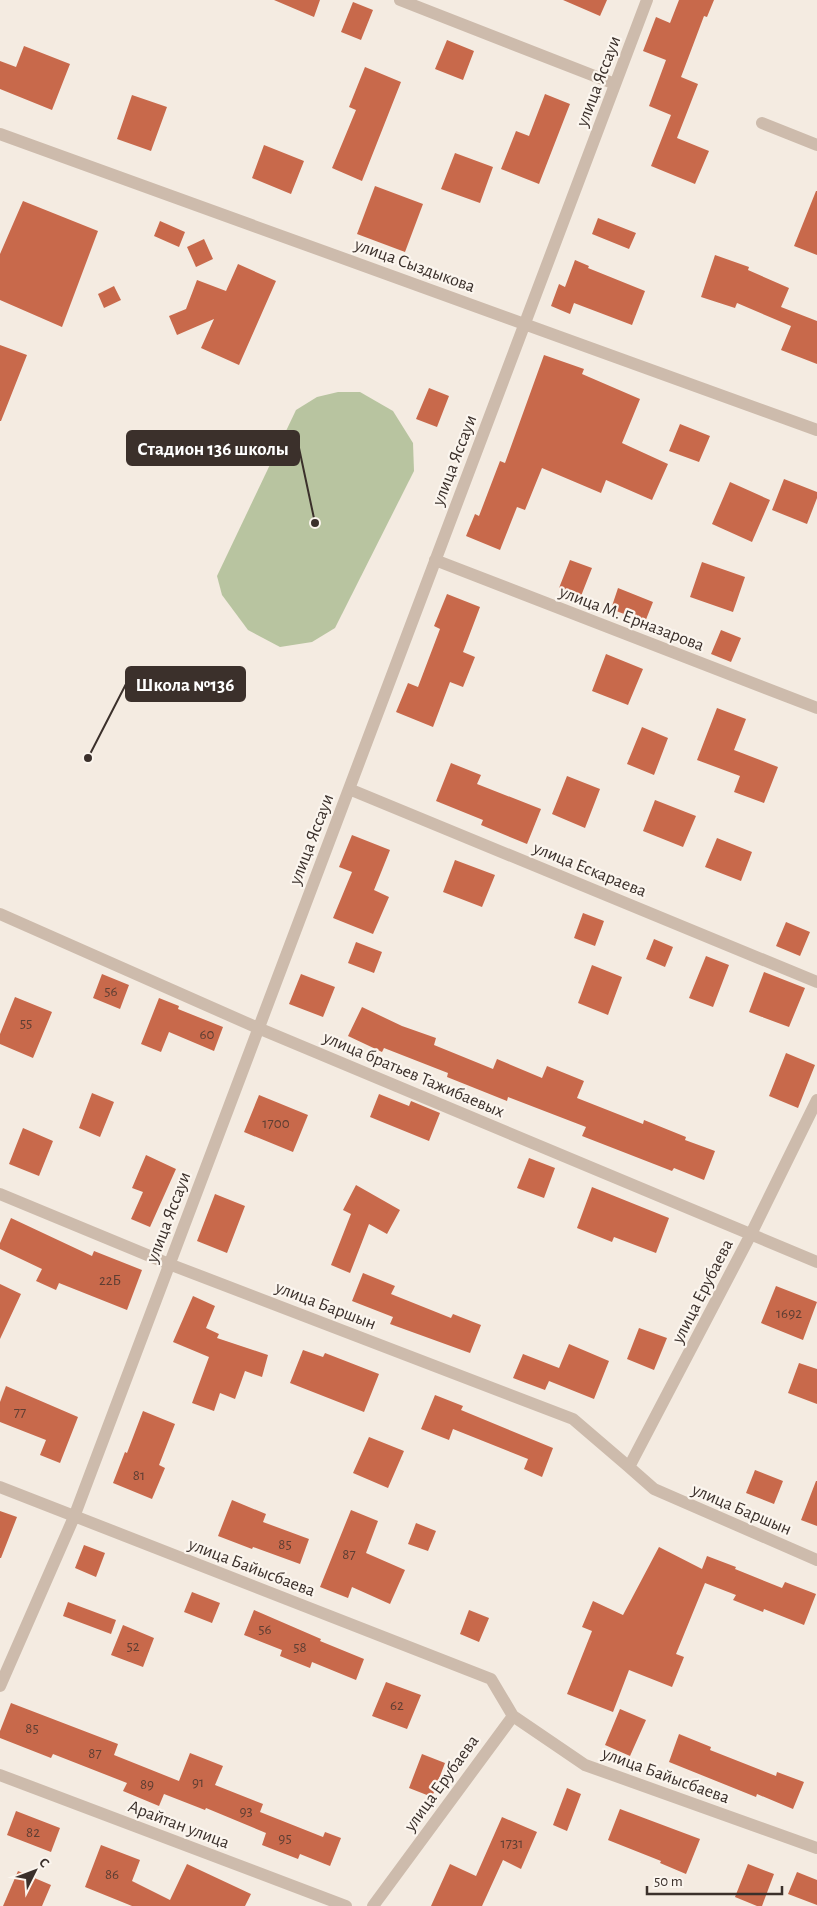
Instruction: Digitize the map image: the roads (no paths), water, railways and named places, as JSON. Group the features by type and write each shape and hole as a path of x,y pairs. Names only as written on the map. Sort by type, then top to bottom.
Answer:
{"street":[{"path":"400,0 615,84"},
{"name":"улица Яссауи","path":"0,1686 74,1517 647,0"},
{"path":"762,123 817,145"},
{"name":"улица Сыздыкова","path":"0,134 817,430"},
{"name":"улица М. Ерназарова","path":"435,560 817,708"},
{"name":"улица Ескараева","path":"349,788 817,982"},
{"name":"улица братьев Тажибаевых","path":"0,914 258,1028 817,1262"},
{"name":"улица Ерубаева","path":"629,1467 751,1234 817,1100"},
{"name":"улица Баршын","path":"0,1194 169,1264 573,1419 654,1489 817,1560"},
{"name":"улица Байысбаева","path":"0,1487 491,1678 512,1716 585,1765 817,1848"},
{"name":"улица Ерубаева","path":"373,1906 512,1716"},
{"name":"Арайтан улица","path":"0,1775 346,1906"}],"place":[{"name":"Стадион 136 школы","path":"315,523"},
{"name":"Школа №136","path":"88,758"}]}
